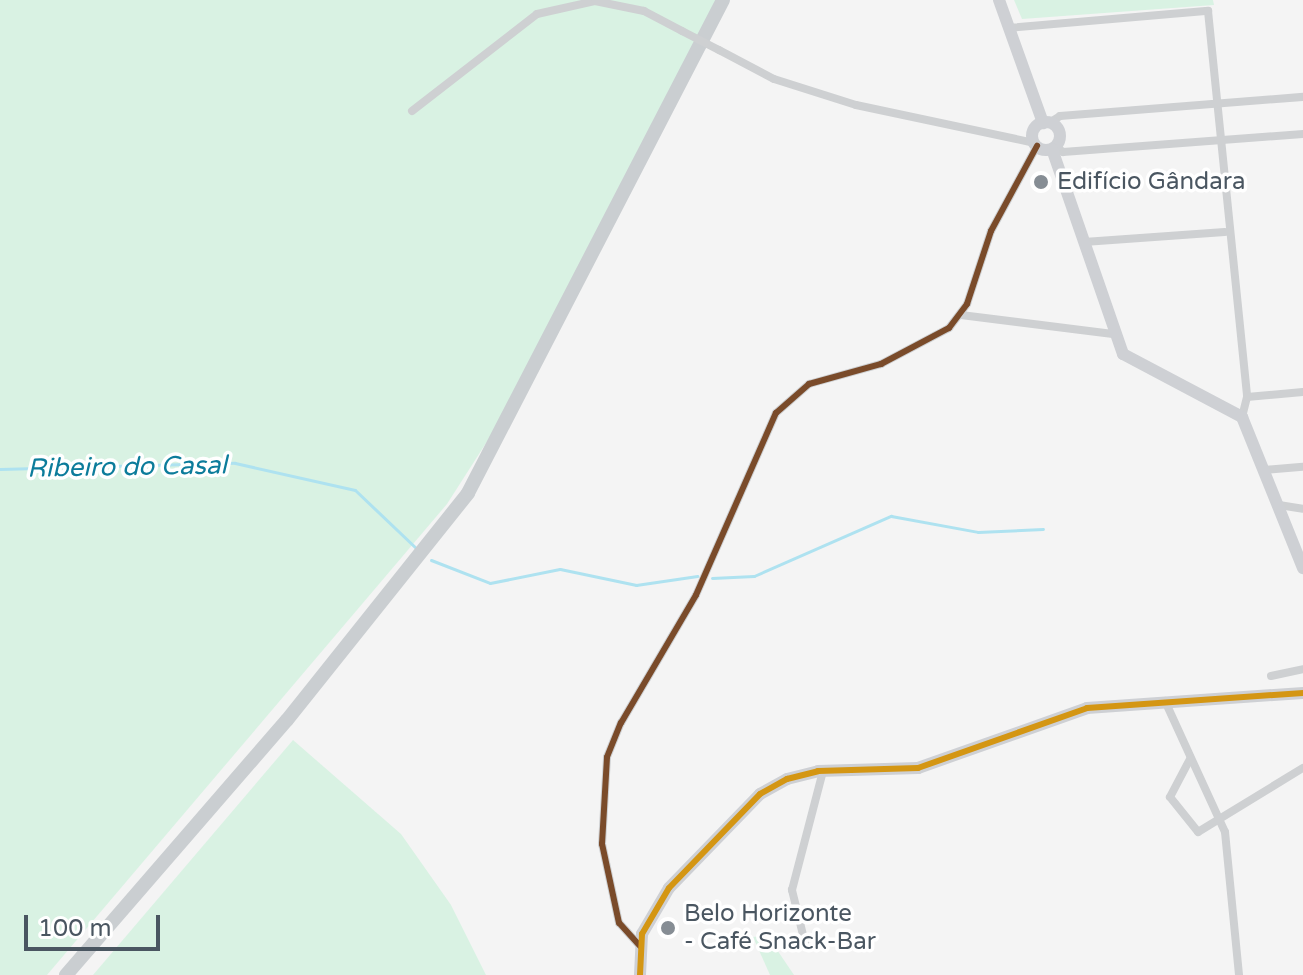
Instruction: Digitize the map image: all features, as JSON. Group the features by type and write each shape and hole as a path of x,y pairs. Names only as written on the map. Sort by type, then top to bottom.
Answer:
{"main road":[{"path":"66,975 287,720 468,493 723,0"},
{"path":"999,0 1007,28 1046,123 1059,131 1054,148 1113,334 1140,368 1242,417 1303,568"},
{"path":"1046,123 1036,145 1054,148"},
{"path":"640,975 640,946 669,888 760,794 823,771 918,768 1025,724 1087,708 1164,700 1303,693"}],"street":[{"path":"412,111 537,14 595,1 644,11 774,79 856,105 1036,145 991,231 961,315 925,344 793,395 751,460 696,595 607,757 602,844 619,923 640,946"},
{"path":"1007,28 1208,11 1225,232 1247,397 1242,417"},
{"path":"1046,123 1060,116 1303,97"},
{"path":"1054,148 1063,152 1303,134"},
{"path":"1084,242 1225,232"},
{"path":"961,315 1113,334"},
{"path":"1247,397 1303,392"},
{"path":"1265,470 1303,467"},
{"path":"1279,505 1303,509"},
{"path":"1271,676 1303,669"},
{"path":"1164,700 1219,822 1229,853 1239,975"},
{"path":"1190,759 1170,797 1198,832 1219,822 1247,796 1303,768"},
{"path":"805,943 792,890 823,771"}],"green space":[{"path":"0,0 718,0 495,429 447,504 47,975 0,975"},
{"path":"1014,0 1213,0 1214,5 1022,19"},
{"path":"293,740 401,834 451,905 486,975 93,975"},
{"path":"767,935 794,975 770,975 753,937"}],"waterway":[{"name":"Ribeiro do Casal","path":"0,469 235,463 355,490 418,550"},
{"name":"Ribeiro do Casal","path":"712,578 754,576 891,516 978,532 1043,529"},
{"name":"Ribeiro do Casal","path":"431,560 490,583 560,569 636,585 697,576"}],"transit line":[{"path":"640,946 619,923 602,844 607,757 621,723 696,595 776,413 809,384 881,364 949,328 967,304 991,231 1037,146"},
{"path":"640,975 642,934 669,888 760,794 787,779 818,771 918,768 1087,708 1303,693"}],"place":[{"name":"Edifício Gândara","path":"1041,182"},
{"name":"Belo Horizonte - Café Snack-Bar","path":"668,928"}]}
